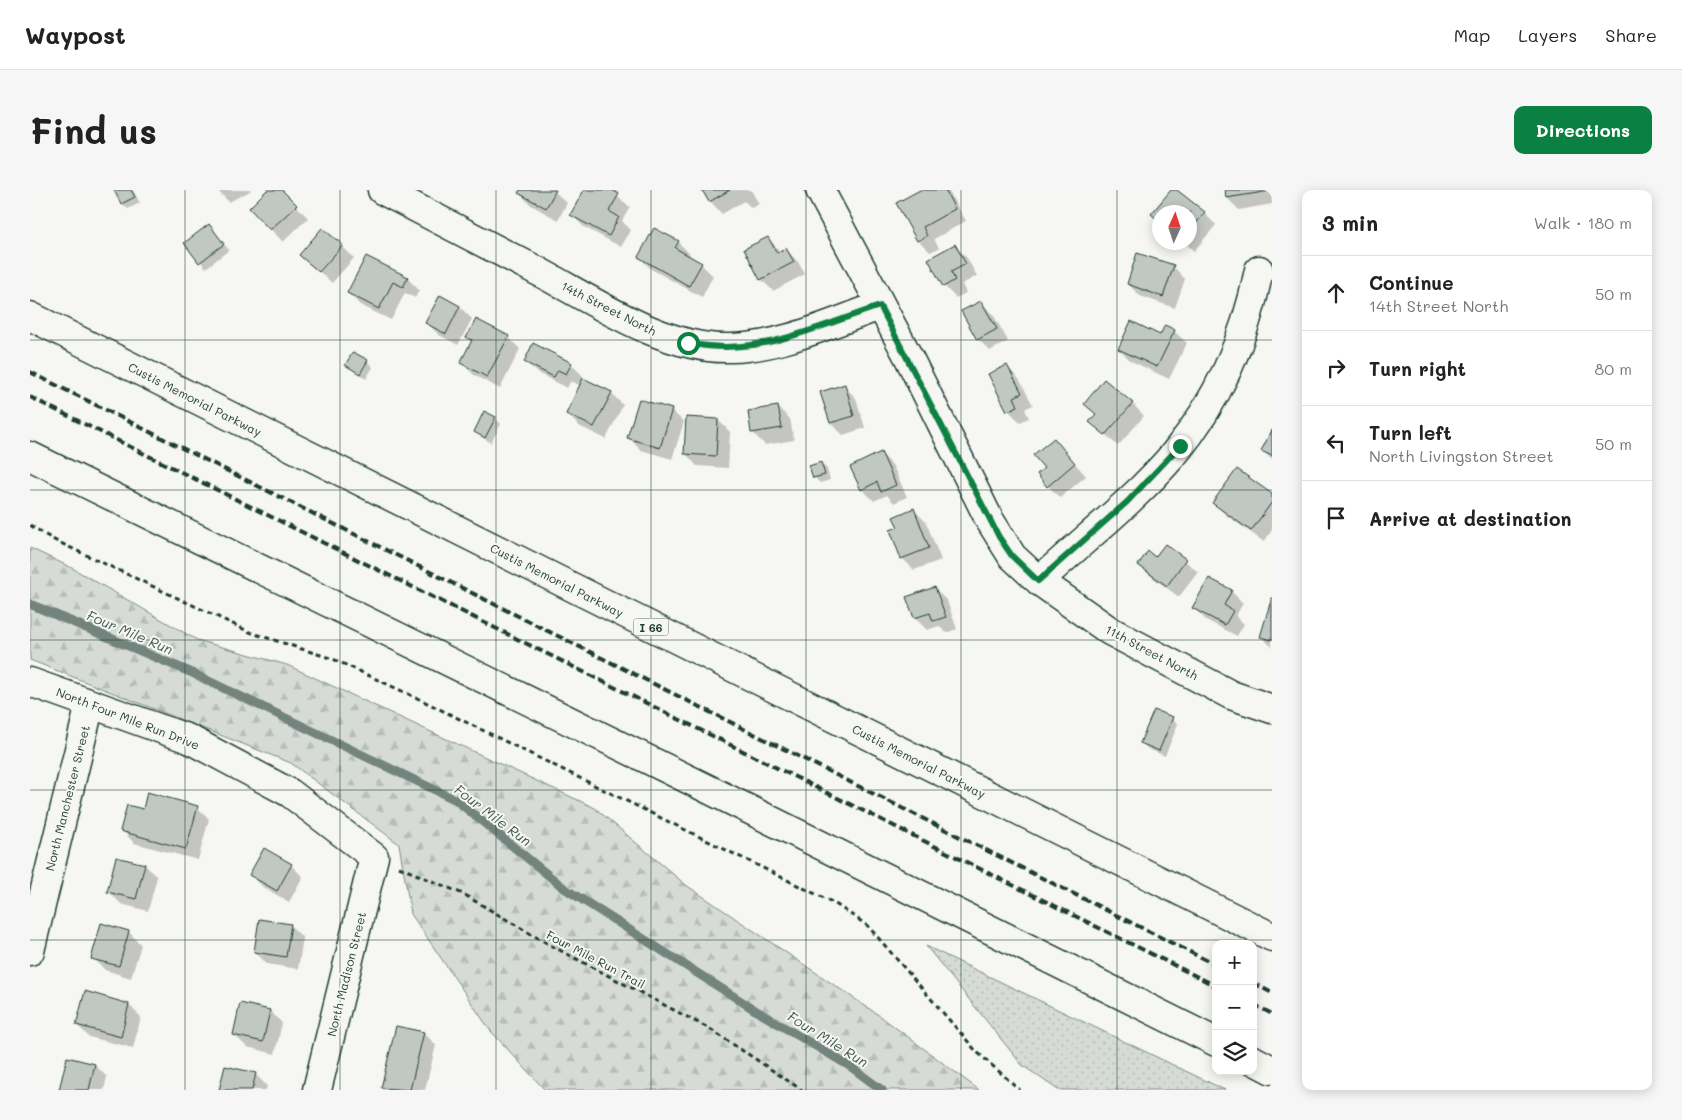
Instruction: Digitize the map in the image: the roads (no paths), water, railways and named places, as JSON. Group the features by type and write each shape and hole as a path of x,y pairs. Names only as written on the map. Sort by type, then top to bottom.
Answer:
{"main road":[{"name":"14th Street North","path":"382,190 635,323 688,343 721,348 753,347 880,306"},
{"name":"11th Street North","path":"820,190 999,537 1012,556 1038,581 1110,631 1231,695 1272,709"},
{"path":"1038,581 1127,502 1157,472 1189,435 1229,365 1250,313 1259,270"},
{"name":"Custis Memorial Parkway","path":"30,316 1272,937"},
{"path":"30,456 704,786 1212,1040"},
{"name":"North Four Mile Run Drive","path":"30,682 189,738 290,793 374,857"},
{"name":"North Manchester Street","path":"30,951 90,704"},
{"name":"North Madison Street","path":"317,1090 374,857"},
{"path":"1257,1062 1272,1070"}],"waterway":[{"name":"Four Mile Run","path":"30,604 190,672 456,800 564,888 755,1010 851,1067 882,1090"}],"railway":[{"path":"30,372 1212,963"},
{"path":"30,397 1214,985"},
{"path":"1257,985 1272,993"},
{"path":"1257,1006 1272,1014"}]}
